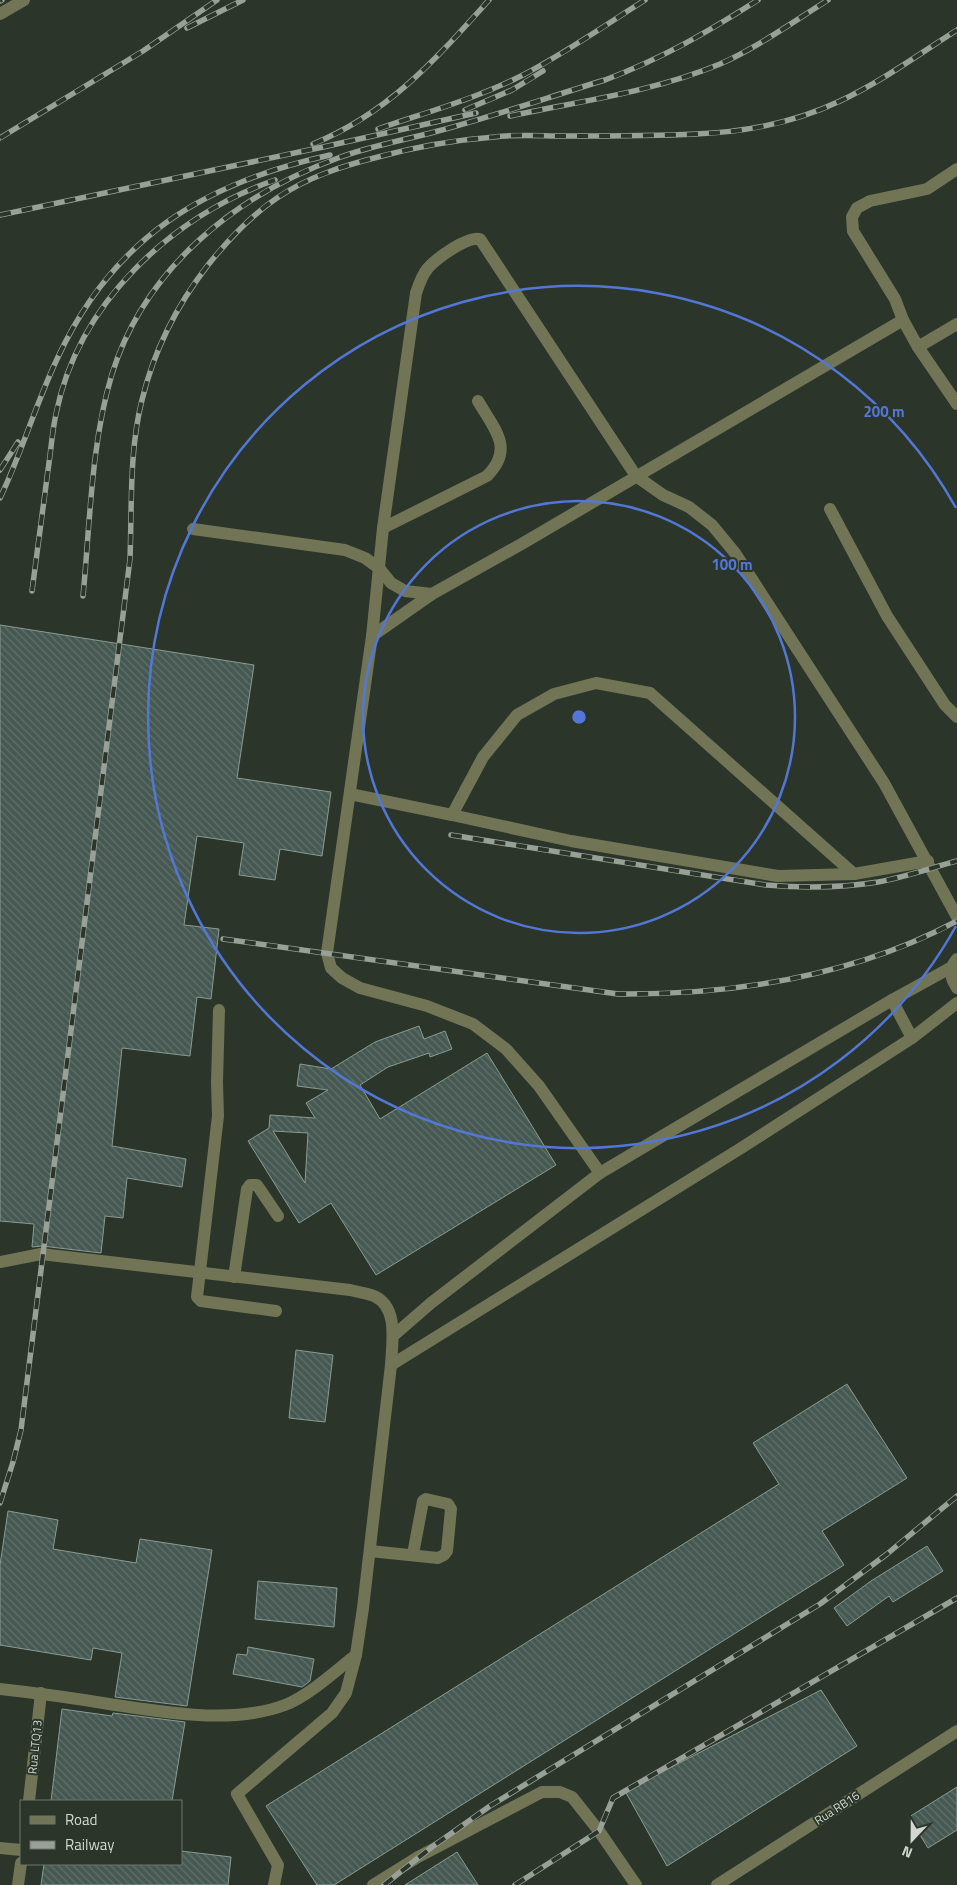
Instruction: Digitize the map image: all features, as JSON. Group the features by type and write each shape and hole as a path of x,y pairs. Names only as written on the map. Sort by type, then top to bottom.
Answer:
{"lane":[{"path":"0,14 24,0"},
{"path":"957,169 927,189 870,201 857,208 852,217 853,231 895,299 903,320 918,347 957,404"},
{"path":"600,1173 538,1086 506,1049 473,1024 427,1006 360,988 342,978 331,968 327,949 372,636 382,528 416,293 428,268 442,255 471,239 480,239 483,242 636,476 663,495 689,508 712,526 735,553 884,783 957,917"},
{"path":"372,636 432,594 525,542 903,320"},
{"path":"918,347 957,324"},
{"path":"382,528 487,476 497,466 502,451 497,433 478,401"},
{"path":"830,509 887,616 945,705 957,717"},
{"path":"193,529 345,550 365,558 379,568 391,583 405,591 432,594"},
{"path":"452,815 483,756 517,715 554,694 596,683 650,693 854,874"},
{"path":"350,794 571,841 778,876 854,874 928,861"},
{"path":"393,1336 439,1297 600,1173 954,963"},
{"path":"954,963 952,981 957,988"},
{"path":"892,1000 912,1038"},
{"path":"391,1365 730,1156 912,1038 957,1002"},
{"path":"219,1010 218,1116 197,1297 201,1301 276,1311"},
{"path":"234,1277 247,1189 250,1185 257,1185 278,1216"},
{"path":"0,1262 41,1254 350,1290 374,1296 386,1304 391,1316 393,1336 391,1365 356,1655 346,1693 332,1713 237,1794 278,1865 274,1885"},
{"path":"370,1551 438,1558 444,1556 447,1552 451,1509 448,1504 426,1499 423,1501 413,1554"},
{"path":"0,1689 41,1693 150,1710 229,1717 265,1712 287,1704 315,1686 356,1655"},
{"name":"Rua LTQ13","path":"28,1800 41,1693"},
{"name":"Rua RB16","path":"717,1885 957,1731"},
{"path":"373,1885 418,1857 533,1796 542,1792 560,1792 572,1797 599,1831 636,1885"},
{"path":"0,1848 20,1850"},
{"path":"18,1885 21,1865"}],"building":[{"path":"0,625 254,665 237,778 331,792 322,856 280,849 275,880 239,875 244,843 197,836 184,925 219,929 211,999 197,997 190,1056 122,1048 112,1146 186,1159 182,1187 127,1178 123,1218 105,1216 101,1253 42,1246 32,1247 34,1224 0,1221"},
{"path":"419,1026 424,1039 445,1031 452,1049 430,1057 429,1053 388,1067 360,1085 380,1119 487,1053 556,1165 376,1275 331,1203 299,1223 248,1141 269,1128 270,1115 315,1118 306,1103 328,1090 297,1086 300,1064 331,1069 375,1042","holes":["273,1131 308,1133 305,1183"]},
{"path":"296,1350 333,1355 325,1422 289,1418"},
{"path":"847,1384 907,1478 822,1531 844,1565 334,1885 317,1885 266,1806 779,1484 753,1443"},
{"path":"8,1511 58,1520 53,1549 136,1563 140,1539 212,1550 187,1706 115,1697 122,1653 93,1648 91,1660 0,1645 0,1565"},
{"path":"927,1546 943,1571 893,1602 889,1596 847,1626 834,1608 871,1581"},
{"path":"258,1581 337,1588 334,1627 255,1619"},
{"path":"248,1647 314,1659 310,1681 302,1687 233,1674 237,1654 247,1655"},
{"path":"821,1690 857,1746 667,1866 625,1791"},
{"path":"62,1709 112,1716 113,1713 185,1722 172,1800 51,1800"},
{"path":"957,1787 957,1830 928,1848 909,1817"},
{"path":"182,1851 231,1857 228,1885 41,1885 44,1865 182,1865"},
{"path":"457,1852 478,1885 405,1885"}],"railway":[{"path":"0,138 143,51 217,0"},
{"path":"187,28 243,0"},
{"path":"313,144 365,117 388,100 430,63 489,0"},
{"path":"378,129 468,98 521,76 568,49 645,0"},
{"path":"83,596 95,456 105,400 112,374 127,336 147,301 171,269 199,240 230,215 264,192 300,174 350,154 501,113 605,80 646,63 684,44 758,0"},
{"path":"510,116 643,89 695,74 748,50 828,0"},
{"path":"0,1503 21,1430 130,559 133,459 138,419 153,363 168,329 186,296 223,247 258,213 277,198 301,184 338,168 406,150 479,138 520,135 614,136 696,134 770,125 823,109 840,101 885,77 957,30"},
{"path":"465,110 512,90 543,71"},
{"path":"0,215 476,113"},
{"path":"0,498 58,357 81,315 106,279 135,248 168,222 203,200 242,182 284,167 330,155"},
{"path":"32,591 56,414 68,374 85,336 108,301 135,269 166,241 200,216 237,196 275,180"},
{"path":"0,470 18,442"},
{"path":"451,835 780,886 822,887 864,884 898,878 957,861"},
{"path":"223,939 618,994 662,993 749,986 835,969 877,956 918,940 957,921"},
{"path":"384,1885 432,1847 490,1806 820,1604 887,1554 957,1496"},
{"path":"515,1885 599,1831 613,1798 957,1598"}]}
